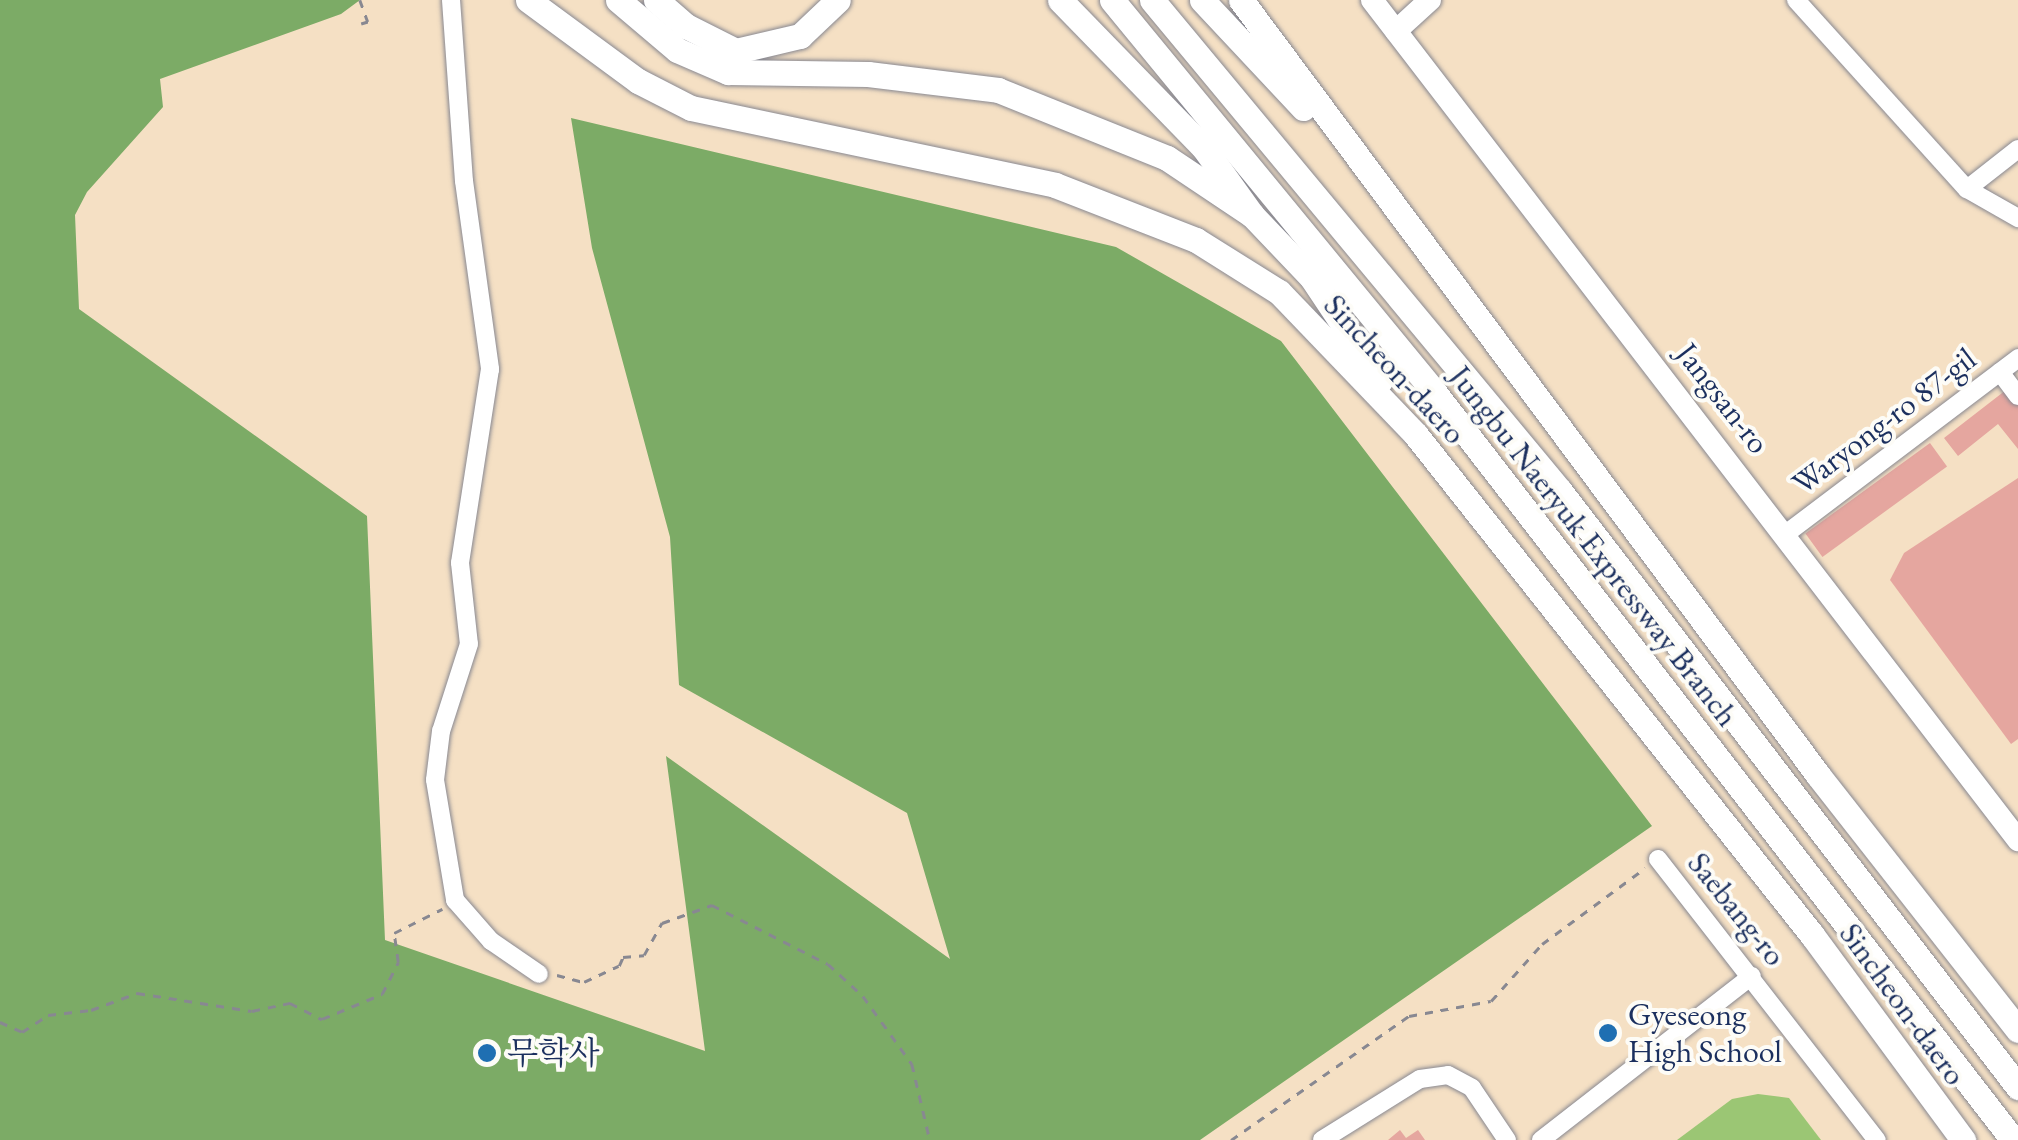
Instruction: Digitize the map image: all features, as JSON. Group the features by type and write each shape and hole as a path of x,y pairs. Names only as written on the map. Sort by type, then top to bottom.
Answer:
{"highway":[{"name":"Sincheon-daero","path":"528,0 624,72 691,108 1054,185 1196,240 1279,292 1416,434 1812,935 1963,1140"},
{"path":"618,0 677,50 728,72 868,74 998,90 1167,158 1252,215"},
{"path":"656,0 686,26 736,52 800,36 838,0"},
{"path":"1060,0 1204,148 1252,215 1312,278 1416,434"},
{"name":"Jungbu Naeryuk Expressway Branch","path":"1112,0 1431,388 2013,1140"},
{"name":"Jungbu Naeryuk Expressway Branch","path":"1152,0 1560,491 2018,1087"},
{"path":"1202,0 1375,185"},
{"path":"1241,0 1818,775 2018,1030"}],"main road":[{"name":"Jangsan-ro","path":"1372,0 1787,532 2018,840"},
{"path":"1396,31 1430,0"}],"street":[{"path":"452,0 464,181 490,369 460,563 468,644 441,731 435,780 455,900 491,941 540,974"},
{"path":"1796,0 1968,189 2018,218"},
{"path":"1968,189 2018,149"},
{"name":"Waryong-ro 87-gil","path":"1787,532 2018,358"},
{"path":"2000,372 2018,396"},
{"name":"Saebang-ro","path":"1658,858 1877,1140"},
{"path":"1541,1140 1752,976"},
{"path":"1322,1140 1420,1080 1448,1075 1472,1088 1508,1140"}],"path":[{"path":"360,0 368,22 361,24"},
{"path":"1231,1140 1408,1016 1491,1001 1542,944 1658,858"},
{"path":"0,1022 22,1032 48,1015 91,1010 136,993 252,1011 290,1004 322,1020 382,994 398,962 394,934 455,900"},
{"path":"540,974 573,974 584,982 619,966 623,957 644,955 662,923 712,905 828,964 864,996 912,1064 930,1140"}],"green space":[{"path":"0,0 360,0 341,14 160,79 163,107 87,192 75,215 79,309 367,516 385,940 705,1051 666,756 950,959 907,813 679,685 670,537 592,248 571,118 1116,247 1281,341 1652,826 1200,1140 0,1140"},
{"path":"1758,1094 1789,1098 1821,1140 1677,1140 1732,1099"}],"building":[{"path":"2006,390 2018,405 2018,449 1998,424 1958,456 1944,438"},
{"path":"1930,443 1947,466 1822,557 1805,534"},
{"path":"2018,478 2018,739 2011,744 1890,580 1904,553"},
{"path":"1400,1130 1406,1138 1418,1130 1425,1140 1388,1140"}],"place":[{"name":"Gyeseong High School","path":"1608,1033"},
{"name":"무학사","path":"487,1053"}]}
